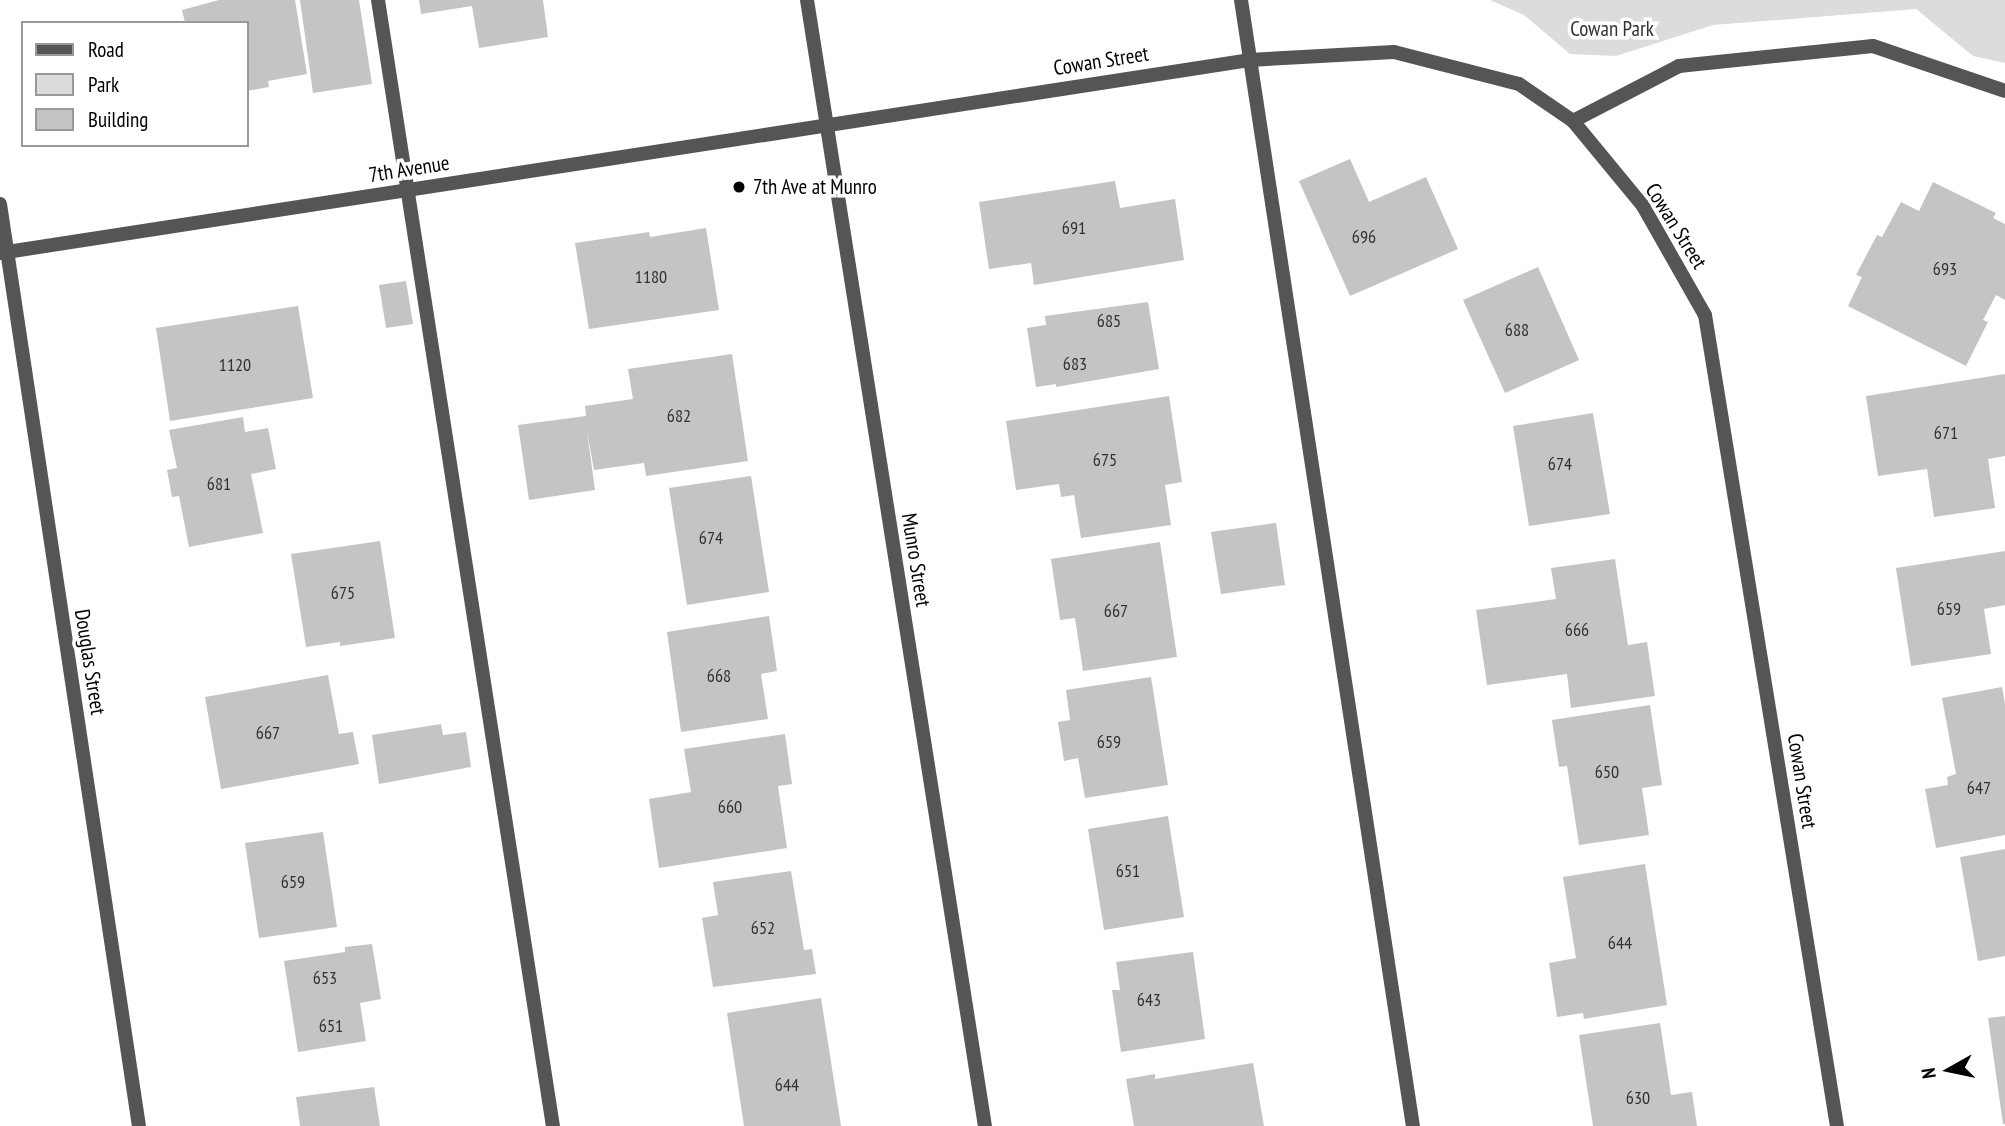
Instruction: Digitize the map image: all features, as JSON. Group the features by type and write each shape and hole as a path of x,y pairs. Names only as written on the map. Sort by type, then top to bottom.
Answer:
{"street":[{"path":"378,0 553,1126"},
{"name":"Munro Street","path":"807,0 985,1126"},
{"path":"1241,0 1413,1126"},
{"path":"1573,121 1679,66 1873,46 2005,92"},
{"name":"Cowan Street","path":"825,124 1250,60 1394,52 1519,84 1573,121 1643,206 1704,315 1837,1126"},
{"name":"7th Avenue","path":"3,252 825,124"},
{"name":"Douglas Street","path":"0,204 3,252 139,1126"}],"green space":[{"name":"Cowan Park","path":"1490,0 2005,0 2005,63 1973,56 1916,9 1713,25 1616,56 1570,54 1524,15"}],"building":[{"path":"219,0 295,0 307,74 268,81 269,87 248,91 248,21 185,21 182,10"},
{"path":"300,0 359,0 372,84 313,93"},
{"path":"419,0 543,0 548,37 479,48 472,6 421,14"},
{"path":"1350,159 1369,202 1426,177 1458,249 1350,296 1299,181"},
{"path":"1115,181 1120,208 1175,199 1184,260 1034,285 1031,263 989,269 979,202"},
{"path":"1933,182 1996,213 1993,218 2005,224 2005,300 1996,295 1983,320 1988,322 1966,366 1848,306 1862,277 1856,275 1877,235 1882,237 1901,202 1919,211"},
{"path":"706,228 719,310 589,329 575,243 649,232 650,237"},
{"path":"1538,267 1579,360 1505,393 1463,300"},
{"path":"406,281 413,324 386,328 379,285"},
{"path":"1148,302 1159,369 1056,387 1056,384 1036,387 1027,328 1046,325 1045,316"},
{"path":"298,306 313,398 170,421 156,328"},
{"path":"732,354 748,461 646,476 644,463 594,470 587,431 595,490 529,500 518,425 586,416 585,406 633,399 628,369"},
{"path":"2005,374 2005,456 1988,459 1995,508 1934,517 1927,469 1878,476 1866,396"},
{"path":"1169,396 1182,482 1165,485 1171,525 1081,538 1074,495 1061,497 1059,484 1016,490 1006,421"},
{"path":"1593,413 1610,514 1529,526 1513,426"},
{"path":"243,417 245,432 268,428 276,469 251,474 263,533 189,547 179,496 172,497 167,470 177,468 169,430"},
{"path":"751,476 769,592 687,605 669,488"},
{"path":"1276,523 1285,585 1221,594 1211,532"},
{"path":"380,541 395,638 340,646 340,642 306,647 291,554"},
{"path":"1160,542 1177,657 1083,671 1075,618 1060,620 1051,559"},
{"path":"2005,551 2005,605 1984,609 1991,654 1911,666 1896,568"},
{"path":"1615,559 1628,645 1647,642 1655,696 1571,708 1567,674 1487,685 1476,610 1556,599 1551,568"},
{"path":"769,616 777,671 761,674 768,719 681,732 667,632"},
{"path":"328,675 339,734 353,732 359,764 221,789 205,697"},
{"path":"1151,677 1168,785 1085,798 1078,758 1064,761 1058,722 1070,720 1066,690"},
{"path":"2002,687 2005,704 2005,835 1936,848 1925,789 1948,785 1947,777 1956,774 1942,698"},
{"path":"1650,705 1662,785 1642,788 1649,835 1579,845 1567,766 1559,767 1552,720"},
{"path":"441,724 443,735 466,732 471,767 379,784 372,735"},
{"path":"785,734 792,784 778,786 787,848 659,868 649,799 691,792 684,749"},
{"path":"1168,816 1184,917 1104,930 1088,829"},
{"path":"323,832 337,927 259,938 245,843"},
{"path":"2005,849 2005,956 1978,961 1960,857"},
{"path":"1645,864 1667,1005 1584,1019 1583,1013 1557,1017 1549,963 1576,958 1563,877"},
{"path":"791,871 804,950 812,949 816,974 713,987 702,918 718,915 713,882"},
{"path":"372,944 381,999 360,1003 366,1041 298,1052 284,961 345,952 345,947"},
{"path":"1193,952 1205,1039 1121,1052 1112,990 1120,990 1116,962"},
{"path":"821,998 841,1126 744,1126 727,1013"},
{"path":"2005,1016 2005,1124 2003,1124 1988,1018"},
{"path":"1660,1023 1671,1095 1692,1092 1697,1126 1593,1126 1579,1035"},
{"path":"1253,1063 1264,1126 1134,1126 1126,1079 1155,1074 1155,1079"},
{"path":"374,1087 380,1126 300,1126 296,1097"}],"place":[{"name":"7th Ave at Munro","path":"739,187"}]}
